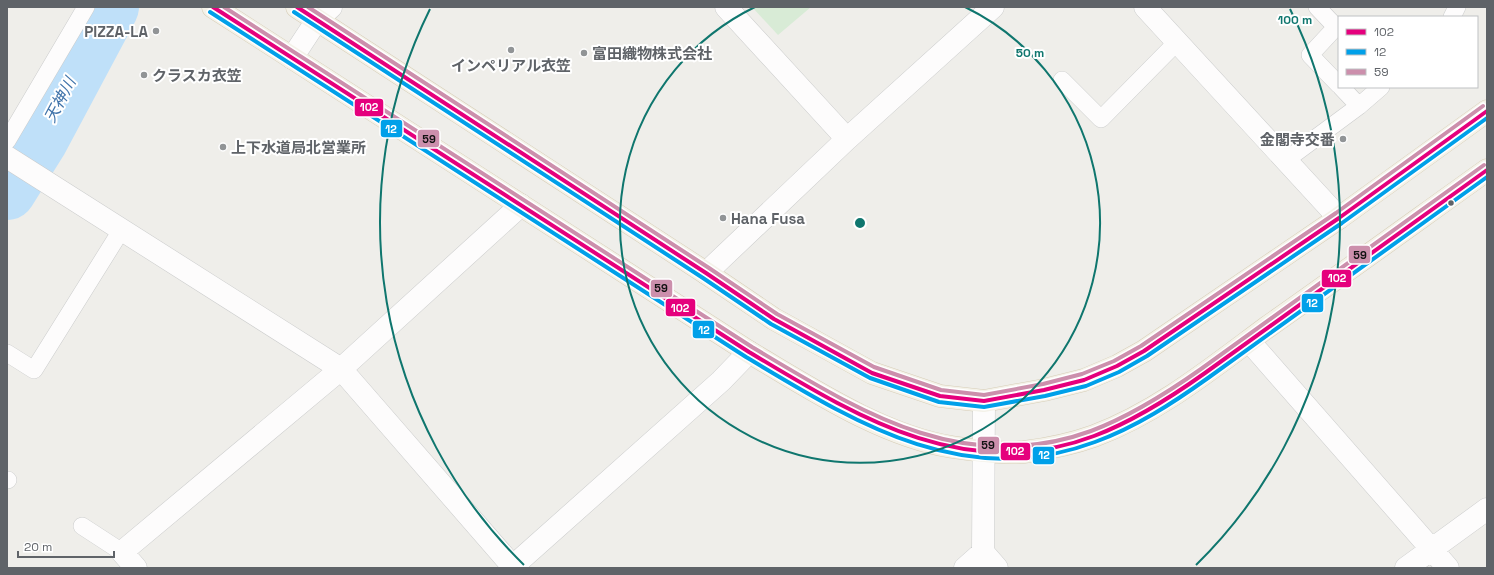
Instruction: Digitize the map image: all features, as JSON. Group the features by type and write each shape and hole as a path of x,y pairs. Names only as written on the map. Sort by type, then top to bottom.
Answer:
{"main road":[{"path":"213,7 750,352 832,401 915,439 950,447 983,451 1022,452 1055,446 1092,436 1145,412 1213,367 1487,170"},
{"path":"297,7 324,14 774,319 872,373 940,396 984,401 1044,390 1084,380 1117,366 1144,351 1339,218 1487,111"}],"street":[{"path":"726,7 847,139"},
{"path":"706,272 847,139 993,7"},
{"path":"1145,7 1339,218"},
{"path":"292,58 324,14"},
{"path":"12,160 341,369 512,568 722,381 750,352"},
{"path":"129,560 521,205"},
{"path":"1249,341 1448,568"},
{"path":"966,568 990,560 983,451 984,401"},
{"path":"1406,568 1487,509"}],"lane":[{"path":"7,141 86,7"},
{"path":"1317,7 1336,27 1310,55 1338,84"},
{"path":"1452,16 1457,7"},
{"path":"1062,80 1101,120 1177,42"},
{"path":"1342,88 1359,106"},
{"path":"1286,160 1359,106 1380,88"},
{"path":"7,353 34,370 122,229"},
{"path":"82,526 129,560"}],"green space":[{"path":"752,7 811,7 778,35"}],"waterway":[{"name":"天神川","path":"7,191 39,140 110,7"}],"transit line":[{"name":"102","path":"213,7 749,352 789,376 871,420 913,436 956,448 1001,453 1047,449 1094,436 1137,416 1165,400 1205,373 1487,170"},
{"name":"59","path":"224,7 752,347 792,371 872,414 913,430 955,442 999,447 1044,443 1091,431 1134,411 1175,387 1201,369 1484,165"},
{"name":"102","path":"297,7 706,273 774,319 872,373 940,396 984,401 1044,390 1084,380 1117,366 1144,351 1339,218 1487,111"},
{"name":"59","path":"308,7 709,268 777,314 874,367 941,390 984,395 1043,384 1082,374 1114,361 1141,346 1336,213 1483,106"},
{"name":"12","path":"210,12 787,382 870,426 912,443 956,454 1000,459 1047,455 1095,442 1140,422 1208,378 1487,177"},
{"name":"12","path":"294,12 703,278 771,324 870,378 939,402 984,407 1045,396 1086,386 1119,372 1147,356 1342,223 1487,118"}],"place":[{"name":"PIZZA-LA","path":"156,31"},
{"name":"インペリアル衣笠","path":"511,50"},
{"name":"富田織物株式会社","path":"584,53"},
{"name":"クラスカ衣笠","path":"144,75"},
{"name":"金閣寺交番","path":"1343,139"},
{"name":"上下水道局北営業所","path":"223,147"},
{"name":"Hana Fusa","path":"723,218"}]}
